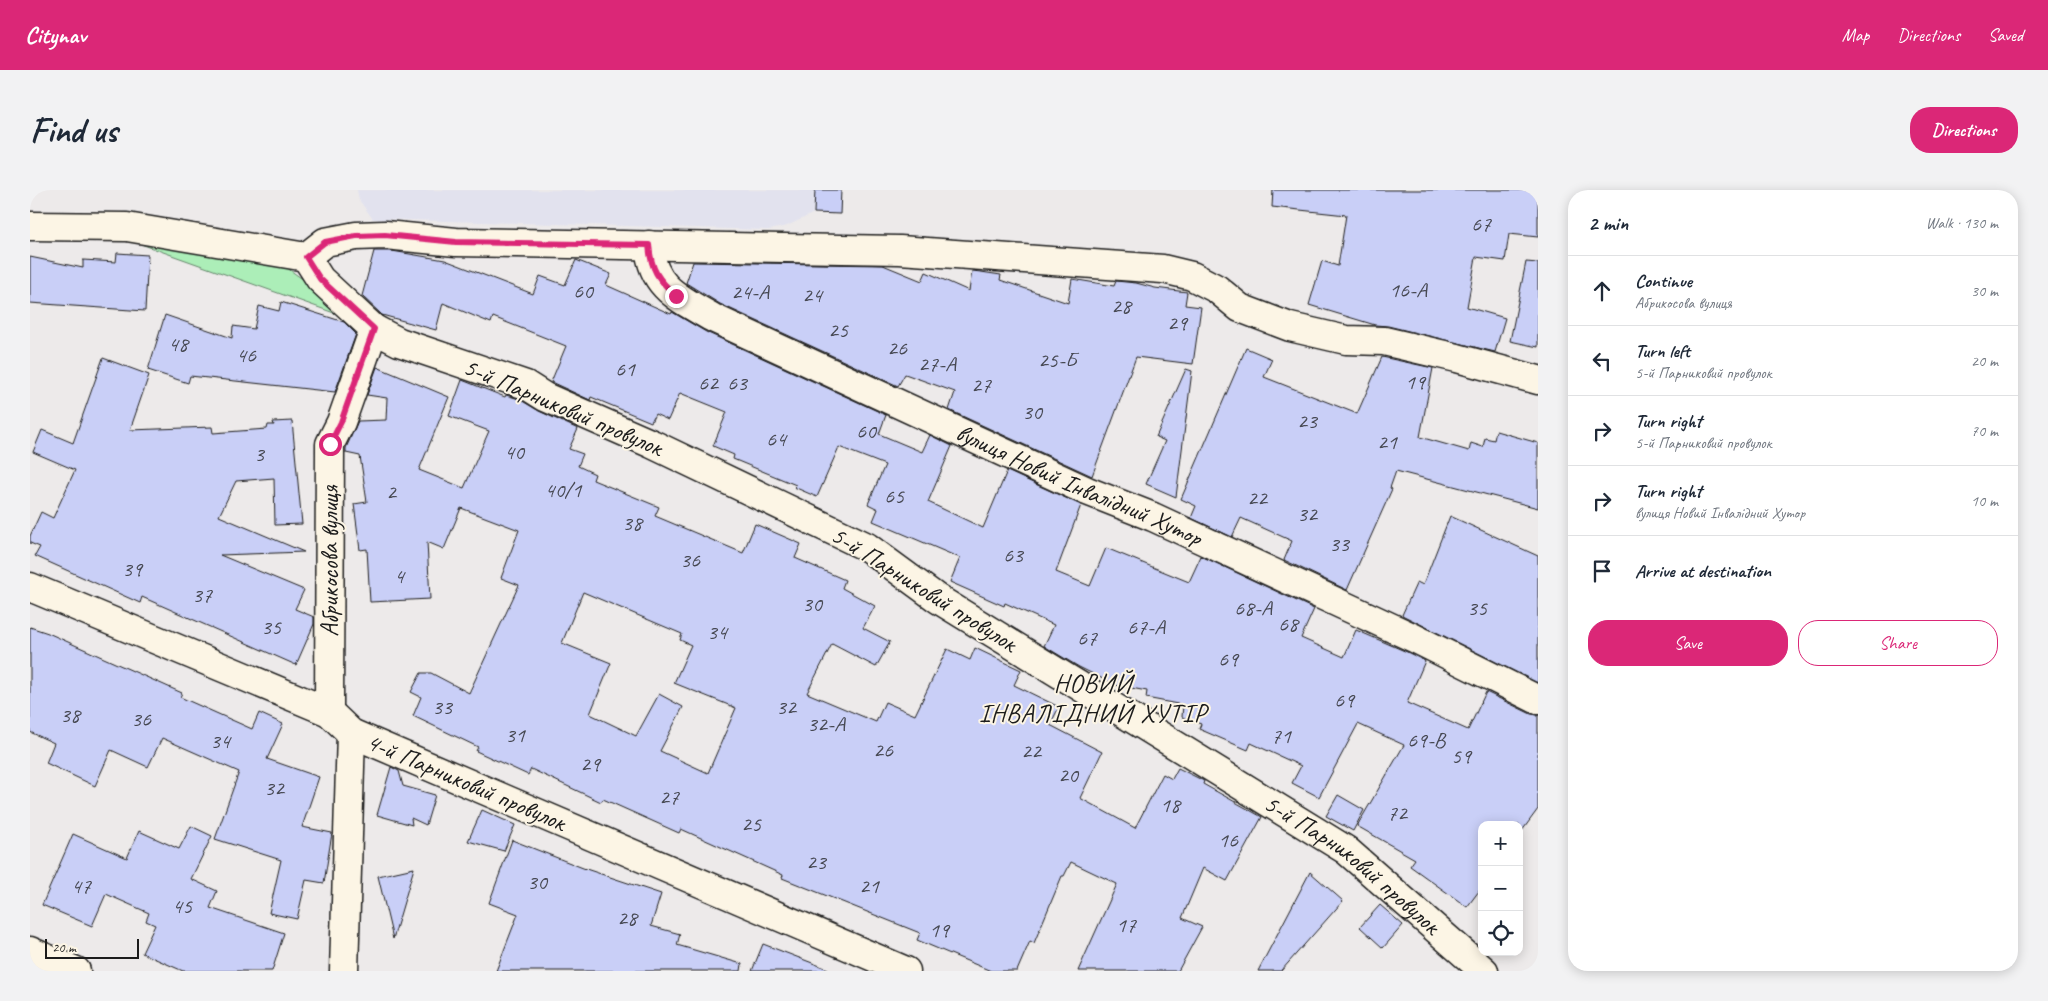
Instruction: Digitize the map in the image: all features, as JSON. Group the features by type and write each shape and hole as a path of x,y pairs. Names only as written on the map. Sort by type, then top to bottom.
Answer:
{"street":[{"path":"30,226 127,227 306,257 325,242 356,236 385,235 456,242 900,250 1163,269 1192,276 1217,289 1240,308 1290,328 1346,340 1384,341 1538,380"},
{"name":"вулиця Новий Інвалідний Хутор","path":"649,245 650,262 658,279 676,296 713,318 1087,492 1153,517 1414,638 1538,700"},
{"name":"5-й Парниковий провулок","path":"306,257 320,279 374,329 398,342 526,385 545,397 652,444 867,547 938,599 1346,850 1484,971"},
{"name":"Абрикосова вулиця","path":"329,712 330,444 341,422 374,329"},
{"name":"4-й Парниковий провулок","path":"30,587 329,712 351,733 906,971"},
{"path":"344,971 351,733"},
{"path":"30,951 76,971"}],"shaded area":[{"path":"357,190 841,190 840,214 814,213 787,226 769,230 373,219 359,200"}],"green space":[{"path":"138,243 283,265 344,309 348,318"}],"building":[{"path":"815,190 841,190 840,214 814,213"},
{"path":"1273,190 1538,190 1538,237 1509,234 1505,261 1476,257 1467,307 1505,318 1495,352 1388,326 1375,325 1309,305 1322,261 1338,266 1346,215 1272,207"},
{"path":"374,251 392,251 445,260 533,294 540,276 565,285 576,260 611,274 606,285 671,314 672,312 706,332 886,415 879,434 922,452 930,435 952,446 928,502 983,528 1007,471 1081,505 1056,572 1090,586 1106,548 1189,582 1201,556 1314,609 1301,638 1344,657 1356,630 1425,661 1407,703 1468,730 1486,692 1531,714 1538,715 1538,809 1523,830 1523,821 1478,821 1478,892 1467,907 1410,866 1415,859 1357,826 1404,745 1358,724 1319,797 1292,783 1301,766 1251,743 1248,750 1199,729 1201,724 1182,717 1183,705 1146,698 1147,691 1115,685 1079,667 1044,646 1054,625 1005,603 1004,606 950,582 960,558 873,521 878,509 868,504 885,465 839,447 817,497 794,487 796,485 733,459 734,455 713,446 727,412 680,393 668,420 655,414 651,422 591,397 590,400 551,382 566,346 493,317 491,323 443,303 436,330 382,315 362,296"},
{"path":"117,253 148,255 145,311 30,303 30,257 83,268 83,260 116,262"},
{"path":"693,262 883,265 922,281 926,272 969,291 972,271 1001,275 1000,280 1068,303 1072,279 1114,286 1116,281 1136,283 1155,288 1187,292 1185,305 1201,307 1193,364 1136,357 1092,476 949,410 955,392 905,374 898,386 720,304 686,283"},
{"path":"1526,262 1538,263 1538,347 1510,341"},
{"path":"281,302 344,322 356,334 335,392 190,376 188,383 148,370 165,315 232,338 233,326 254,329 259,306 279,311"},
{"path":"1246,348 1272,359 1264,377 1357,414 1382,357 1433,368 1420,437 1469,451 1471,443 1483,447 1485,438 1494,440 1496,431 1538,443 1538,508 1396,471 1390,488 1392,489 1347,590 1284,560 1292,541 1241,518 1232,537 1191,518 1196,506 1181,499"},
{"path":"103,358 149,375 130,430 212,427 213,433 267,429 268,425 274,425 273,422 292,421 302,524 275,525 274,478 236,481 219,516 304,552 220,555 304,590 295,609 314,617 314,624 296,665 142,597 140,603 35,556 40,547 30,543 30,536 41,512 53,518 75,470 33,452 42,430 73,443"},
{"path":"377,367 449,397 419,470 464,488 489,431 449,416 462,380 505,397 506,395 519,399 539,411 578,429 569,449 583,454 578,466 595,474 593,480 659,507 655,516 743,553 755,524 801,544 795,558 845,580 842,588 875,606 863,628 890,642 876,667 832,644 807,693 876,722 885,702 915,715 947,649 970,660 975,648 1021,670 1014,685 1059,707 1050,725 1102,752 1080,798 1135,828 1163,774 1172,779 1178,768 1204,781 1203,784 1262,817 1227,881 1203,868 1182,918 1202,927 1178,971 1078,971 1117,884 1071,862 1064,876 1062,876 1034,943 1030,941 1017,971 991,971 917,940 920,933 782,878 783,875 681,829 679,833 603,799 601,802 531,769 528,775 476,751 478,747 413,716 421,697 411,692 421,673 431,673 469,693 519,585 501,578 519,530 461,508 444,549 427,542 430,599 370,602 367,549 360,550 354,504 367,502 360,456 346,453 346,448 358,421 386,420 387,398 367,395","holes":["583,592 682,634 680,640 691,645 674,683 736,708 708,773 660,751 683,707 659,694 636,736 590,714 611,663 562,643"]},
{"path":"1186,369 1192,371 1176,497 1146,484 1165,441 1156,437"},
{"path":"1450,516 1538,556 1538,683 1402,615 1417,582 1423,585"},
{"path":"30,627 48,633 182,693 180,697 252,729 259,713 283,724 267,759 319,777 302,827 332,833 324,883 306,880 297,919 269,913 281,860 215,839 239,772 162,738 148,767 111,750 95,786 46,763 54,743 30,732"},
{"path":"391,767 399,771 403,786 435,795 426,825 411,818 412,825 377,815"},
{"path":"1338,795 1364,810 1353,831 1326,816"},
{"path":"482,810 515,825 504,851 468,841"},
{"path":"191,826 212,836 191,879 217,891 210,908 284,933 272,971 183,971 142,953 155,925 146,921 149,913 106,894 92,926 42,905 73,834 127,858 139,831 179,849"},
{"path":"512,840 583,868 661,894 651,926 680,934 677,945 742,964 741,971 496,971 518,914 489,903"},
{"path":"414,868 393,939 378,876"},
{"path":"1310,872 1343,901 1281,971 1258,971"},
{"path":"1380,905 1403,925 1383,948 1360,927"},
{"path":"763,944 828,969 828,971 752,971"}],"district":[{"name":"НОВИЙ ІНВАЛІДНИЙ ХУТІР","path":"1093,698"}],"route":[{"path":"330,444 341,422 374,329 320,279 306,257 325,242 356,236 385,235 456,242 649,245 650,262 658,279 676,296"}]}
